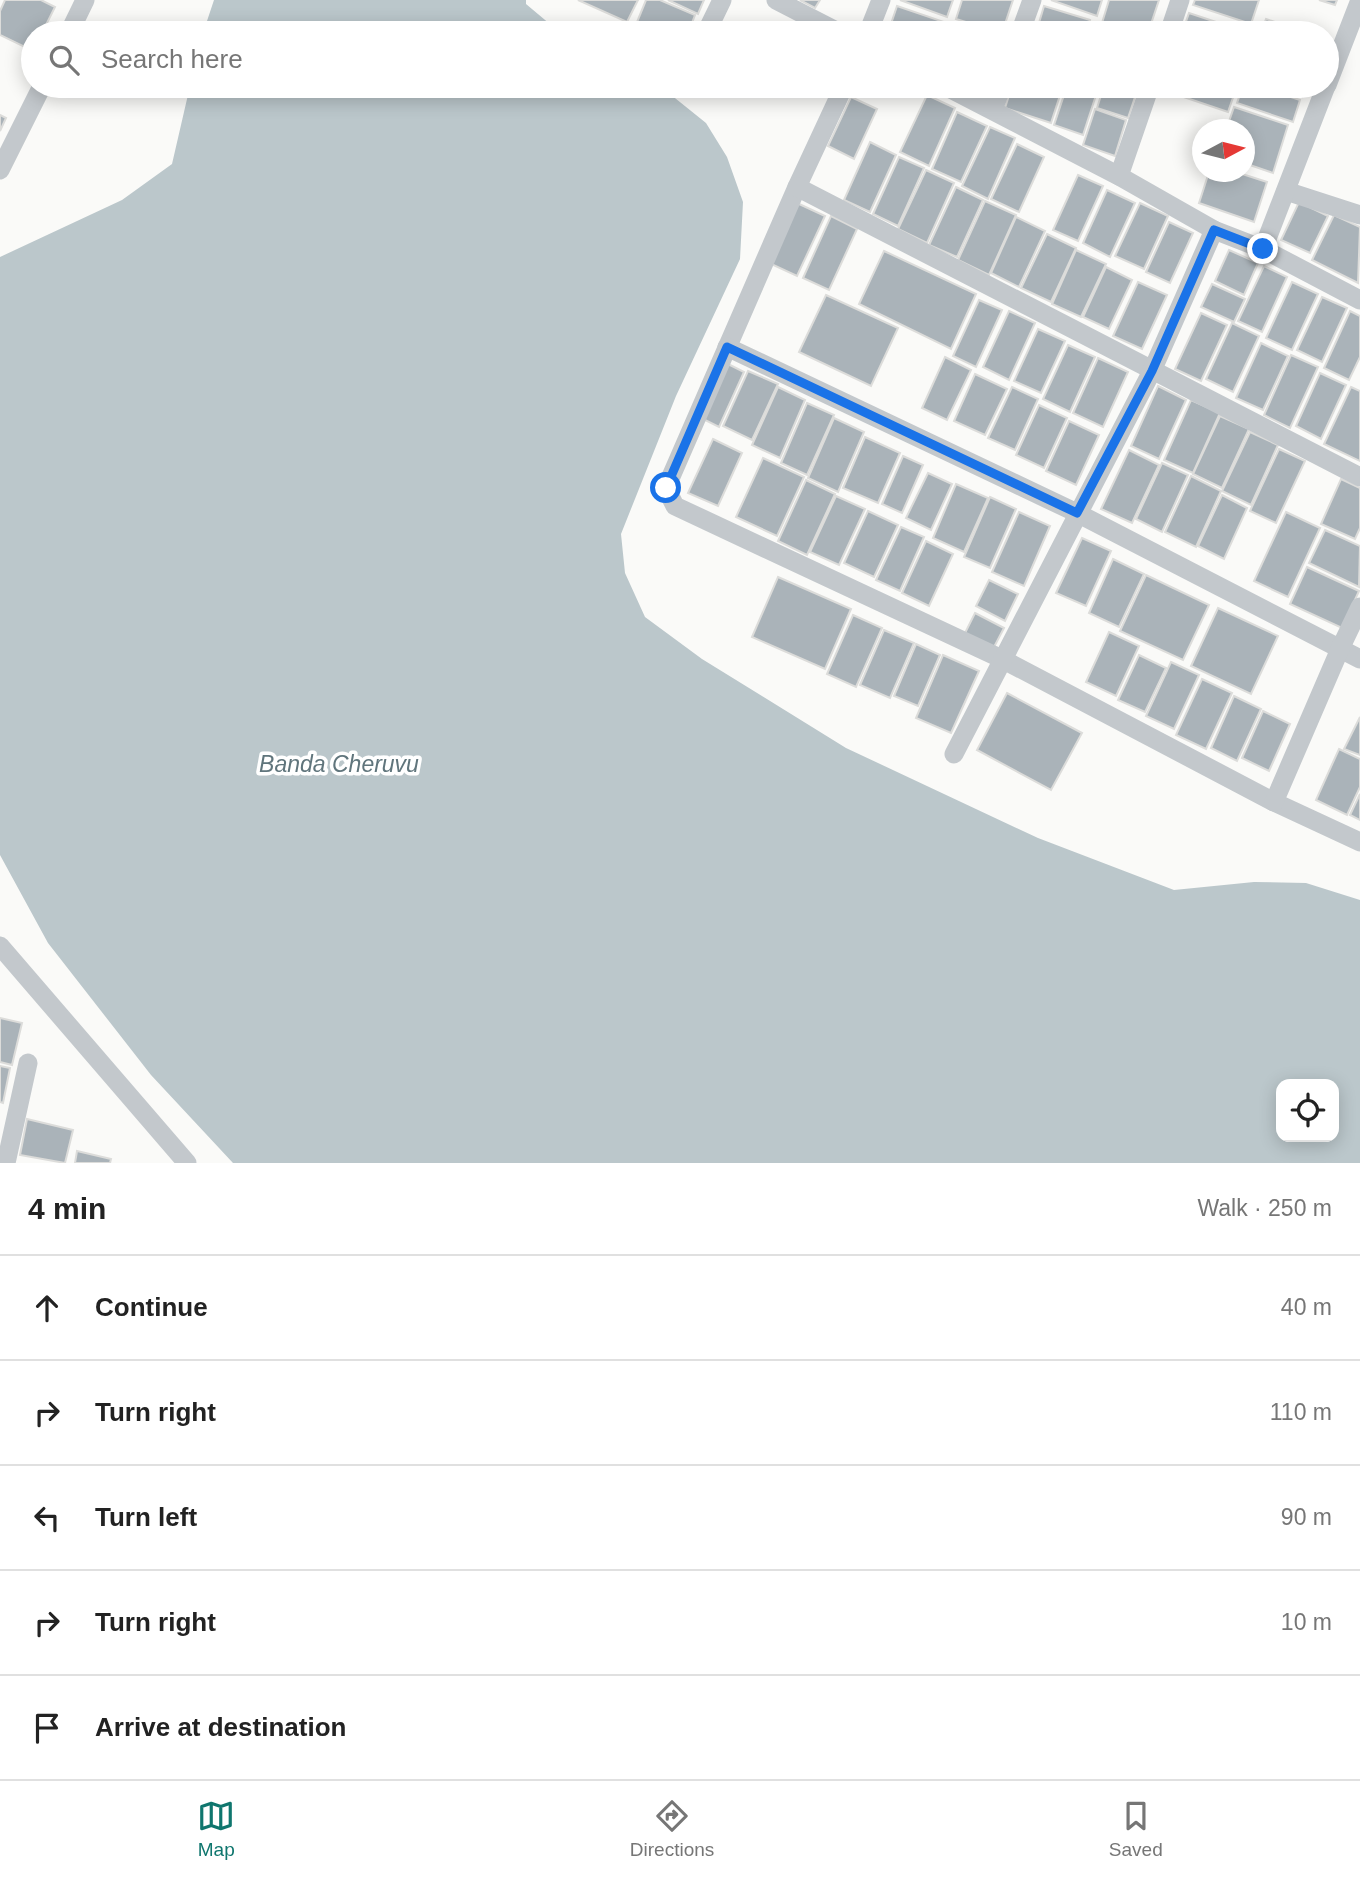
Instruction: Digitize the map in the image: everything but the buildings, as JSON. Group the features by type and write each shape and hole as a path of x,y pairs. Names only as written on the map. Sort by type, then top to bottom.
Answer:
{"street":[{"path":"75,21 85,0"},
{"path":"712,21 722,0"},
{"path":"776,0 817,21"},
{"path":"872,21 880,0"},
{"path":"1024,21 1032,0"},
{"path":"1173,21 1180,0"},
{"path":"1339,64 1352,43 1360,0"},
{"path":"0,170 36,98"},
{"path":"838,98 666,488 676,506 1002,659 1274,802 1360,842"},
{"path":"968,98 1119,176 1214,230 1263,249 1360,300"},
{"path":"993,110 998,98"},
{"path":"1119,176 1146,98"},
{"path":"1263,249 1321,98"},
{"path":"797,187 1360,477"},
{"path":"1286,191 1360,215"},
{"path":"954,754 1152,371 1214,230"},
{"path":"727,347 1077,513 1360,659"},
{"path":"1274,802 1360,607"},
{"path":"0,946 187,1163"},
{"path":"6,1163 28,1063"}],"water":[{"path":"214,0 526,0 526,4 546,21 207,21"},
{"name":"Banda Cheruvu","path":"187,98 675,98 706,123 727,157 743,202 740,259 676,396 621,534 625,573 645,617 702,659 846,748 1038,838 1174,890 1254,882 1306,883 1360,900 1360,1163 233,1163 151,1075 48,943 0,855 0,257 122,200 172,164"}],"route":[{"path":"666,488 727,347 1077,513 1152,371 1214,230 1263,249"}]}
